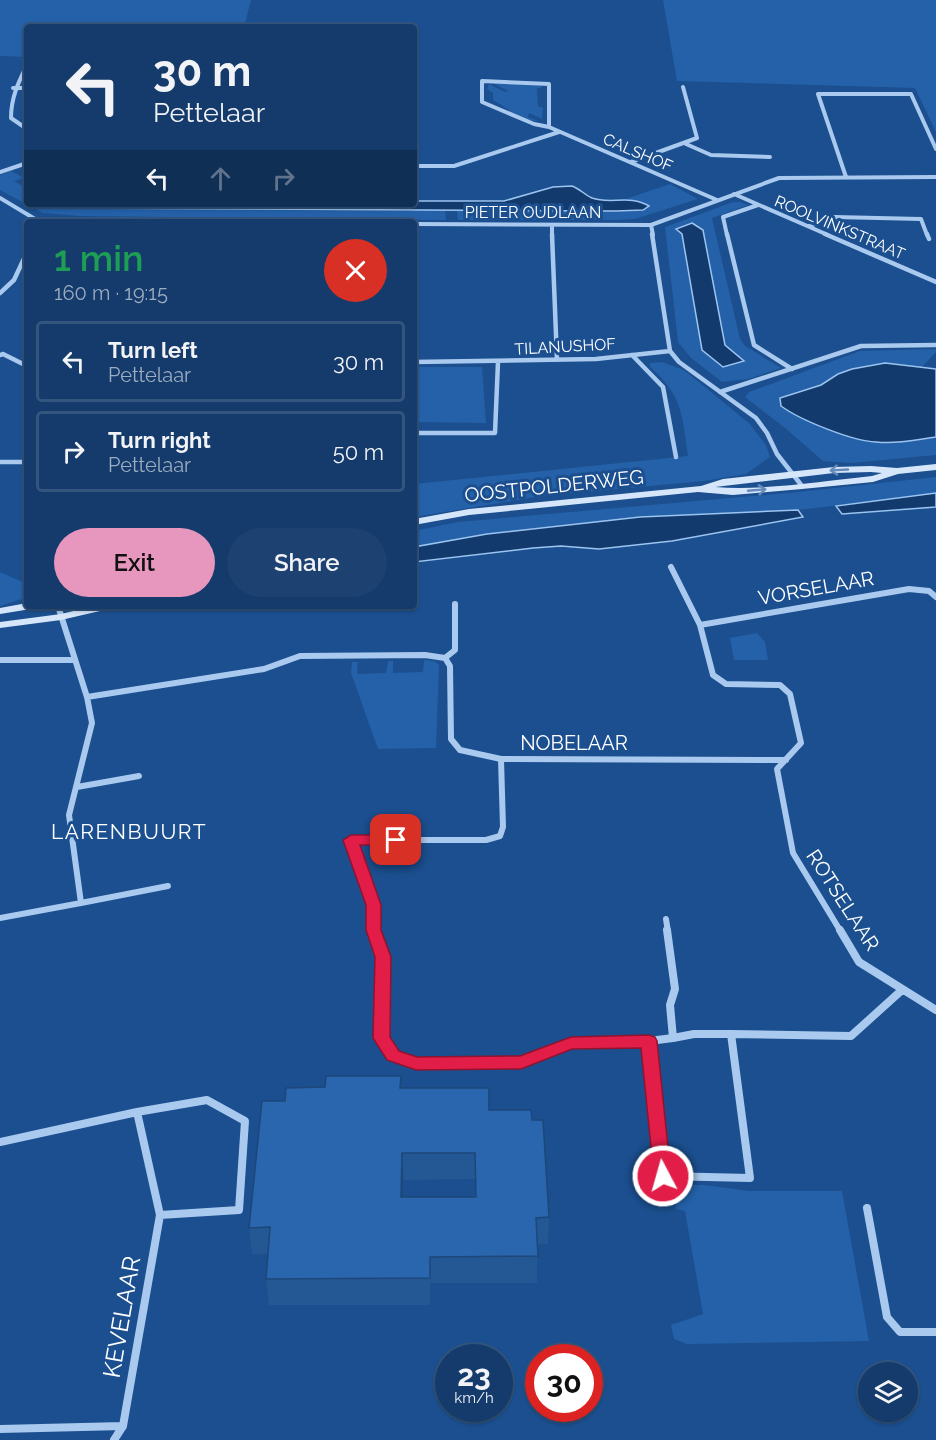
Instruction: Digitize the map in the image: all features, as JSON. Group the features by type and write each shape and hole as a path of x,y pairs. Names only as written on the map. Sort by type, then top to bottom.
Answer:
{"street":[{"path":"24,70 13,88 11,118 24,127"},
{"name":"CALSHOF","path":"549,127 549,84 482,81 482,102 534,124 549,127 718,200"},
{"path":"631,162 686,144 697,138 683,87"},
{"path":"13,88 24,88"},
{"path":"846,177 818,93 911,94 936,149"},
{"path":"417,166 454,166 560,132"},
{"path":"686,144 711,155 770,157"},
{"path":"0,172 24,164"},
{"path":"802,486 777,454 767,433 756,418 679,362 670,351 651,225 779,178 936,177"},
{"name":"ROOLVINKSTRAAT","path":"734,194 936,282"},
{"path":"0,198 35,219"},
{"path":"758,205 723,217 754,345 792,369"},
{"path":"809,226 835,217 921,219 930,239"},
{"name":"PIETER OUDLAAN","path":"417,224 651,225"},
{"path":"552,225 557,360"},
{"path":"0,292 8,289 24,258"},
{"path":"720,392 861,346 936,345"},
{"name":"TILANUSHOF","path":"417,362 596,360 670,351"},
{"path":"0,355 3,354 24,364"},
{"name":"TILANUSHOF","path":"632,355 663,387 676,457"},
{"name":"TILANUSHOF","path":"417,433 495,434 498,362"},
{"path":"0,462 24,462"},
{"name":"OOSTPOLDERWEG","path":"417,521 469,512 699,489 723,482 792,474 936,468"},
{"name":"OOSTPOLDERWEG","path":"699,489 733,492 802,486 873,479 897,471"},
{"name":"ROTSELAAR","path":"671,567 700,625 713,675 726,684 780,685 790,694 801,743 777,769 793,853 859,962 936,1010"},
{"name":"VORSELAAR","path":"700,625 909,589 933,590 936,597"},
{"path":"87,697 264,669 300,656 425,655 445,658 455,650 455,604"},
{"path":"0,610 24,607"},
{"path":"0,625 59,611 79,609"},
{"path":"59,611 87,697 92,723 69,815 81,903"},
{"name":"NOBELAAR","path":"445,658 450,666 451,739 460,750 501,759 786,760"},
{"path":"0,660 74,660"},
{"path":"501,759 502,827 500,836 486,840 351,840 374,905 374,930 383,957 382,1038 393,1055 416,1064 521,1063 571,1043 649,1041 694,1034 851,1035 902,990"},
{"path":"77,787 139,776"},
{"path":"0,918 168,886"},
{"path":"666,919 675,989 670,1005 673,1038"},
{"path":"649,1041 663,1176 750,1178 731,1034"},
{"path":"0,1142 137,1112 207,1100 245,1121 239,1210 160,1215"},
{"name":"KEVELAAR","path":"114,1440 123,1426 160,1215 137,1112"},
{"path":"867,1208 887,1317 900,1332 936,1332"},
{"path":"0,1429 123,1426"}],"shaded area":[{"path":"0,0 251,0 245,24 24,24 24,57 0,56"},
{"path":"663,0 936,0 936,132 915,88 677,81"},
{"path":"493,83 541,86 542,88 537,88 538,106 543,108 542,119 529,113 528,117 538,121 526,119 493,100 493,93 487,89 489,84 505,92 508,91"},
{"path":"11,171 24,178 14,181 24,187 24,203 0,190 0,175"},
{"path":"670,184 698,199 635,219 458,220 457,210 616,211 641,202 626,199"},
{"path":"572,186 589,197 599,200 627,200 642,202 649,206 643,210 616,211 64,207 417,207 417,201 504,201 553,187"},
{"path":"733,202 748,205 712,218 740,339 745,346 781,368 748,379 722,382 691,358 678,342 665,227","holes":["703,230 725,345 743,360 723,367 702,350 682,233"]},
{"path":"32,207 445,210 446,220 80,216 43,213"},
{"path":"692,223 703,230 725,345 744,361 723,367 702,350 682,234 676,229"},
{"path":"936,349 936,352 922,367 885,363 838,374 821,385 795,392 854,438 874,442 936,437 936,455 851,463 823,461 745,397 749,392 860,351"},
{"path":"662,362 684,370 750,424 766,445 770,457 746,474 704,481 542,496 417,517 417,484 688,456 682,417 675,397 661,377 650,367 650,363"},
{"path":"885,363 936,369 936,437 898,442 866,441 827,429 781,406 780,398 821,385 838,374"},
{"path":"417,367 482,367 486,423 417,422"},
{"path":"936,477 936,493 919,496 798,510 640,517 487,534 417,546 417,530 458,522 798,492"},
{"path":"936,493 936,507 842,514 836,506"},
{"path":"798,510 803,517 672,541 599,549 561,546 533,548 417,562 417,546 487,534 640,517"},
{"path":"0,572 24,583 24,597 0,606"},
{"path":"757,633 765,642 768,660 734,660 730,638"},
{"path":"424,660 434,661 439,665 436,748 378,749 351,673 352,662 358,662 357,674 386,673 388,661 393,661 393,673 423,672"},
{"path":"672,1185 704,1185 750,1191 842,1191 869,1341 687,1344 674,1339 671,1325 703,1314 685,1211 676,1209"}],"building":[{"path":"326,1076 401,1076 400,1088 489,1088 489,1110 531,1110 532,1120 543,1120 549,1217 536,1218 538,1256 430,1257 430,1278 266,1279 270,1227 249,1228 262,1101 285,1101 286,1088 325,1087","holes":["402,1153 475,1153 476,1197 401,1197"]}],"district":[{"name":"LARENBUURT","path":"129,832"}],"route":[{"path":"396,840 351,840 374,905 374,930 383,957 382,1038 393,1055 416,1064 521,1063 571,1043 649,1041 663,1176"}]}
